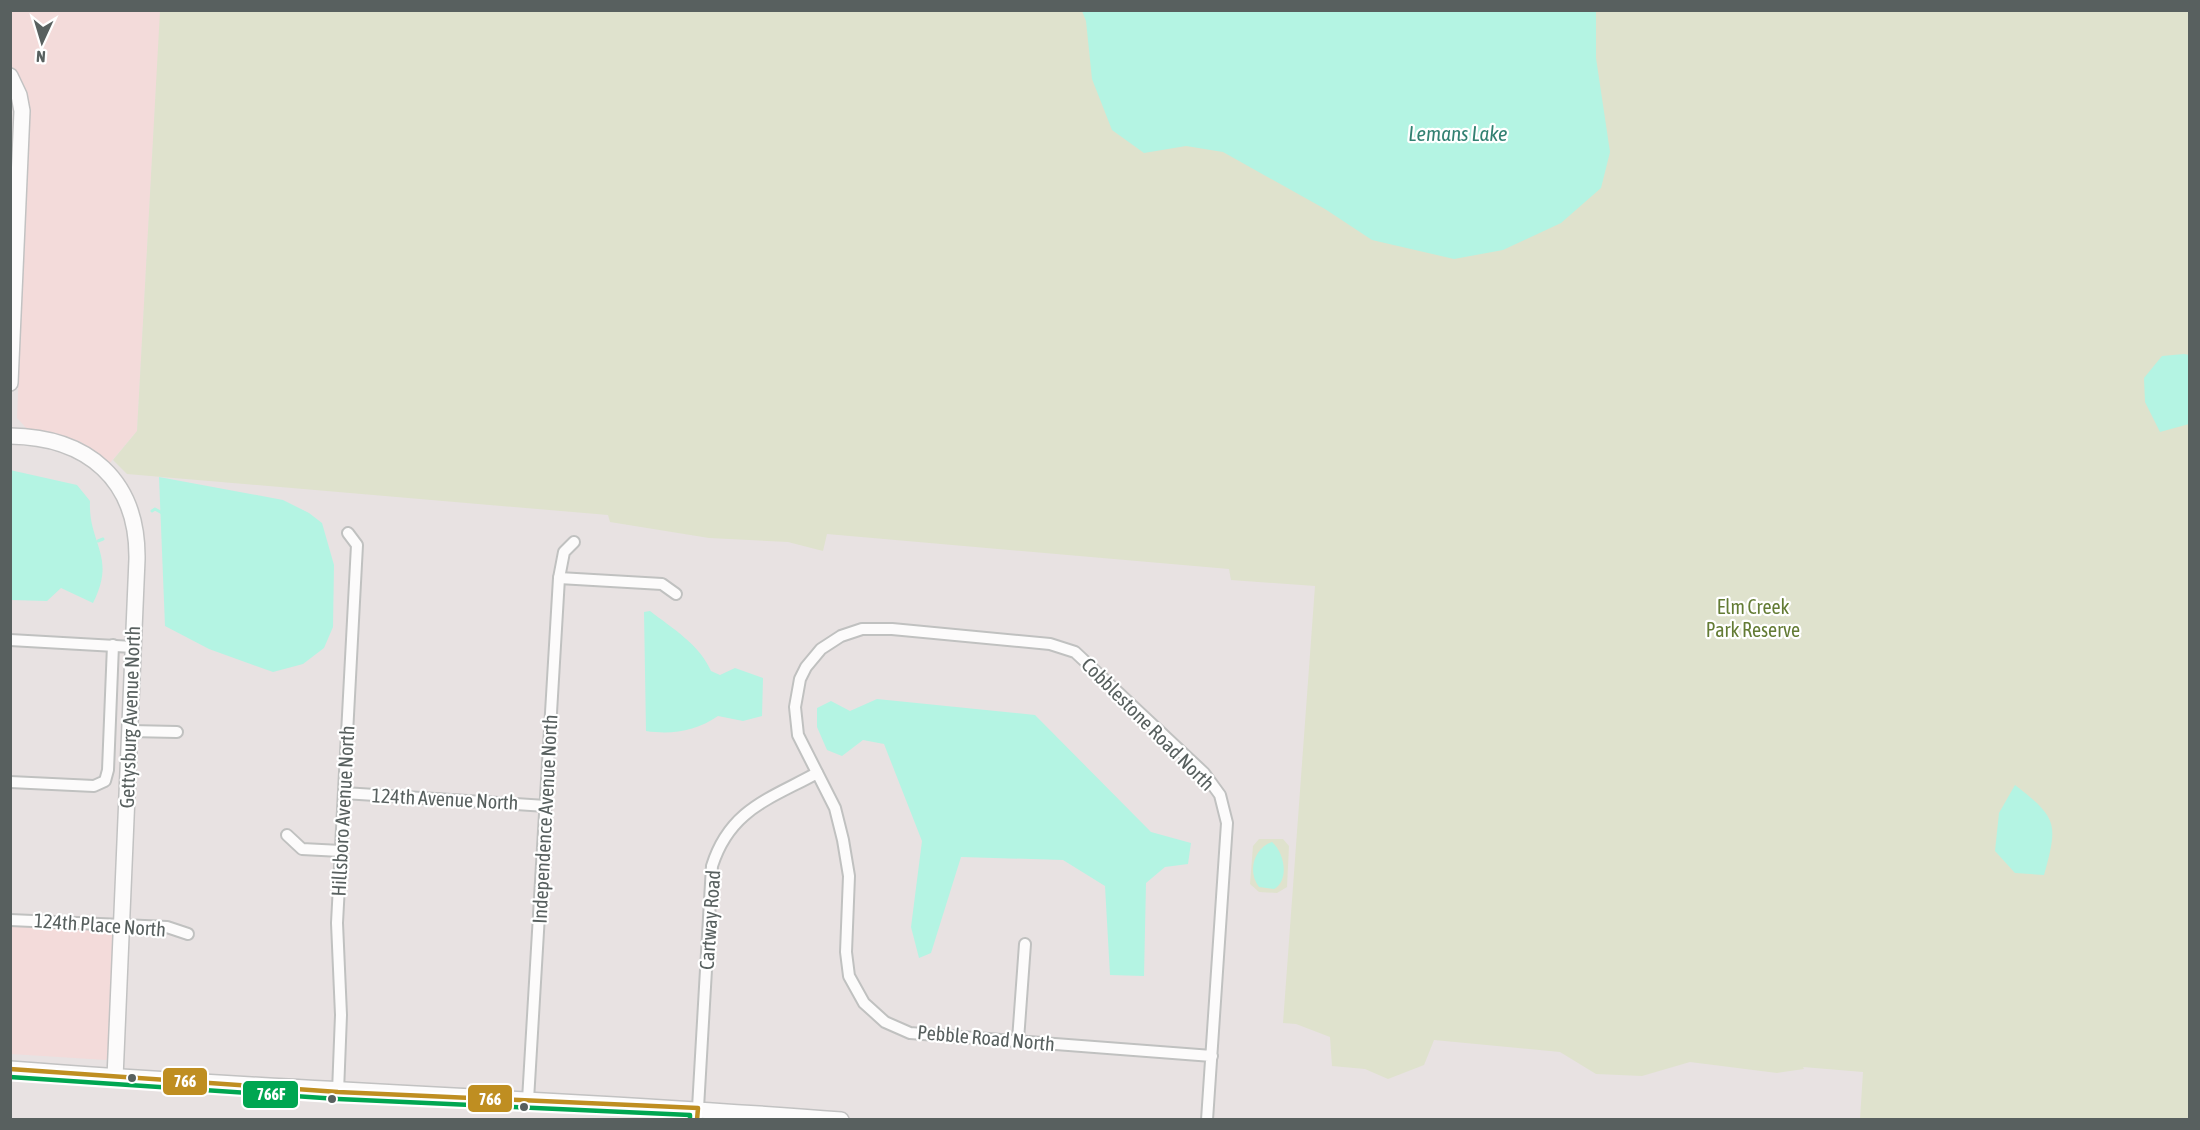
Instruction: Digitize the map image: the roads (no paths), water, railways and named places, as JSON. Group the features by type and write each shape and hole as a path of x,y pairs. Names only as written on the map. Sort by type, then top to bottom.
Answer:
{"street":[{"path":"10,76 19,95 22,111 10,383"},
{"name":"Gettysburg Avenue North","path":"10,436 40,437 74,447 99,463 120,488 132,514 136,534 115,1078"},
{"name":"Hillsboro Avenue North","path":"338,1092 341,1015 337,946 357,545 348,533"},
{"name":"Independence Avenue North","path":"528,1100 559,578 564,552 574,542"},
{"path":"559,578 662,584 676,594"},
{"name":"Cobblestone Road North","path":"818,773 798,735 796,693 800,679 813,657 841,636 871,628 892,629 1050,644 1075,652 1204,773 1220,795 1227,823 1207,1119"},
{"path":"10,640 133,647"},
{"path":"10,782 94,786 105,781 108,770 113,645"},
{"path":"130,731 177,732"},
{"name":"Pebble Road North","path":"818,773 835,808 849,876 847,960 849,976 864,1003 885,1022 910,1033 1212,1056"},
{"name":"Cartway Road","path":"697,1114 712,866 717,850 736,821 752,807 818,773"},
{"name":"124th Avenue North","path":"344,793 546,806"},
{"path":"287,835 302,849 341,851"},
{"name":"124th Place North","path":"10,920 167,927 188,934"},
{"path":"1018,1040 1025,944"},
{"path":"10,1069 338,1092 528,1100 697,1114 841,1119"}],"water":[{"name":"Lemans Lake","path":"1082,11 1596,11 1596,58 1610,152 1601,188 1561,223 1503,250 1454,259 1372,240 1325,209 1223,152 1186,146 1144,153 1112,130 1092,79 1086,21"},
{"path":"2189,355 2189,424 2160,432 2145,402 2144,378 2162,356"},
{"path":"10,470 77,485 90,501 93,528 102,561 100,587 93,603 61,588 47,601 11,600"},
{"path":"159,477 283,500 309,513 322,523 334,565 333,627 324,648 303,664 273,672 209,649 165,626"},
{"path":"650,611 693,645 711,671 720,675 735,668 763,678 762,716 743,721 718,716 684,731 646,731 644,612"},
{"path":"877,699 1035,715 1151,832 1191,843 1188,864 1165,867 1146,883 1144,976 1110,975 1105,886 1063,860 961,857 931,953 919,958 911,927 922,841 884,744 863,740 842,756 827,750 817,727 817,708 831,701 850,711"},
{"path":"2015,785 2040,806 2051,823 2051,844 2044,875 2015,873 1995,851 1999,813"},
{"path":"1272,842 1280,852 1284,866 1282,879 1274,889 1259,887 1253,874 1257,855 1261,849"}],"waterway":[{"path":"152,511 155,509 162,513"},
{"path":"98,541 103,539"}],"park label":[{"name":"Elm Creek Park Reserve","path":"1753,618"}]}
